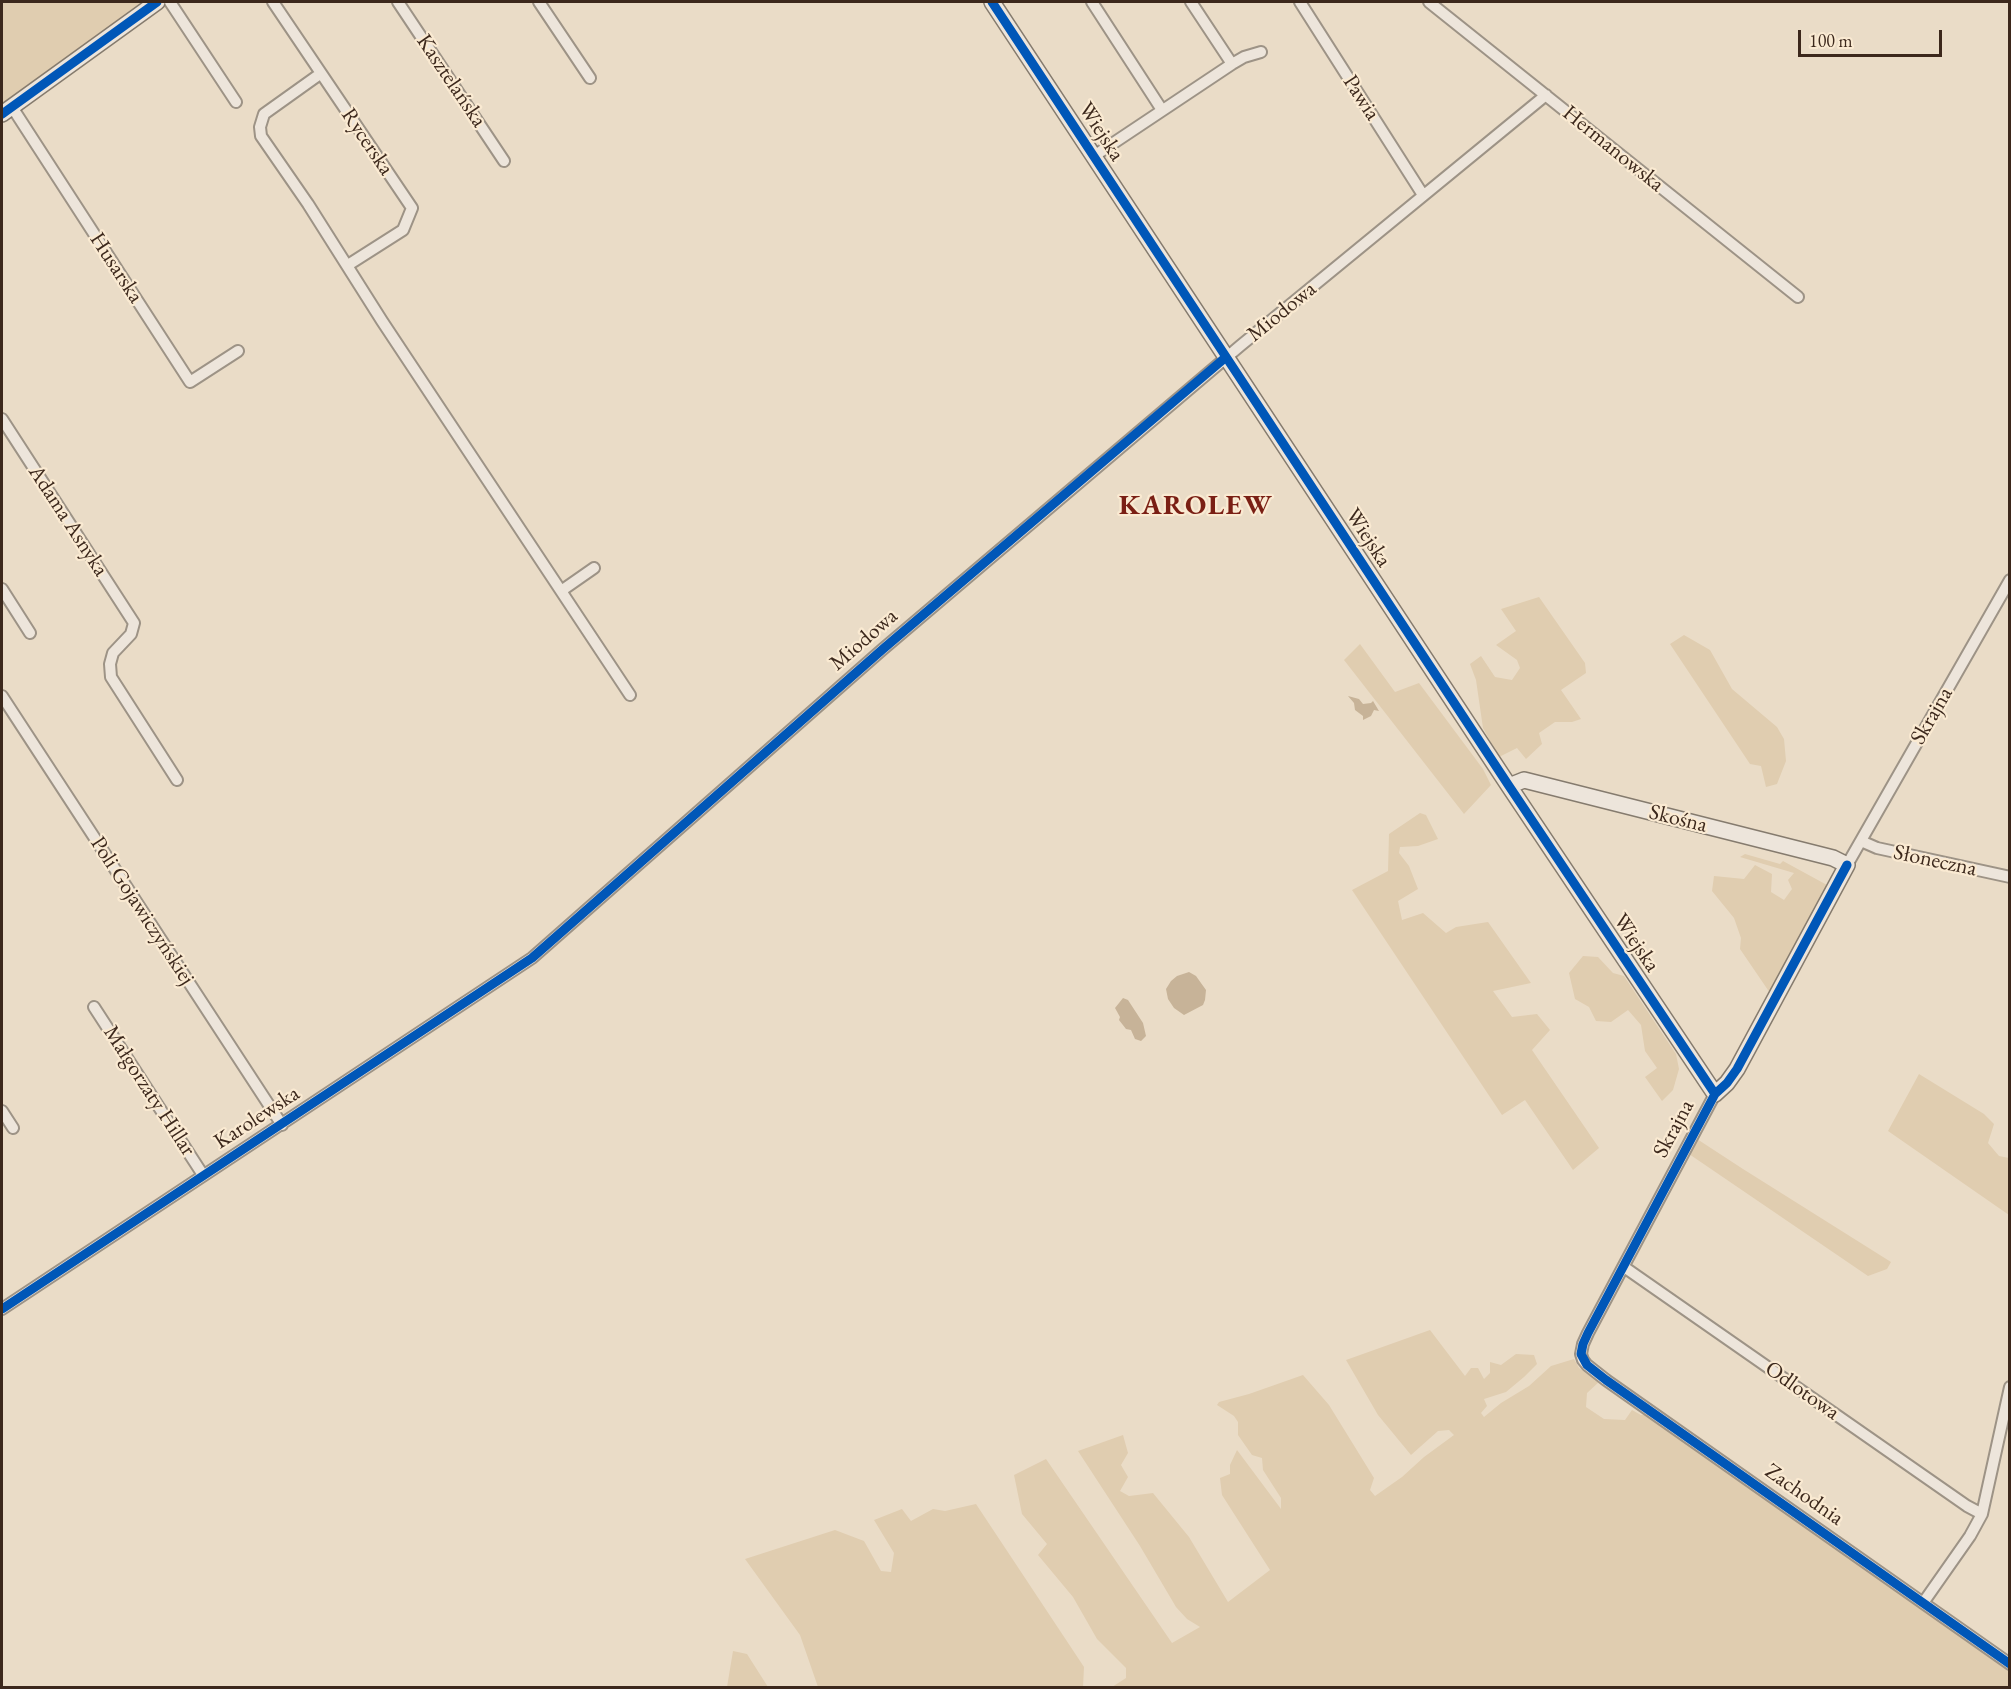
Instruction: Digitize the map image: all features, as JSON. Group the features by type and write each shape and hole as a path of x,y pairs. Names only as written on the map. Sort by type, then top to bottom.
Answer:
{"street":[{"path":"7,110 157,2"},
{"path":"170,2 236,102"},
{"name":"Rycerska","path":"273,2 412,208 403,230 348,266"},
{"name":"Kasztelańska","path":"398,2 504,161"},
{"path":"539,2 591,78"},
{"name":"Wiejska","path":"992,2 1715,1094"},
{"path":"1092,2 1162,110"},
{"path":"1191,2 1232,64"},
{"name":"Pawia","path":"1300,2 1423,195"},
{"name":"Hermanowska","path":"1429,2 1798,297"},
{"path":"1094,156 1232,64 1244,57 1262,52"},
{"path":"320,74 264,114 260,127 261,136 630,695"},
{"name":"Miodowa","path":"532,958 883,649 1226,357 1546,95"},
{"name":"Husarska","path":"7,110 190,382 238,351"},
{"name":"Adama Asnyka","path":"2,419 134,623 131,634 113,653 110,664 111,677 177,780"},
{"path":"561,591 594,568"},
{"name":"Skrajna","path":"1581,1354 1587,1333 1715,1094 1737,1069 1861,841 2008,581"},
{"path":"2,589 30,633"},
{"name":"Poli Gojawiczyńskiej","path":"2,696 282,1125"},
{"name":"Skośna","path":"1509,786 1524,780 1533,782 1833,858 1848,865"},
{"name":"Słoneczna","path":"1861,841 1877,848 2010,877"},
{"name":"Karolewska","path":"2,1309 532,958"},
{"name":"Małgorzaty Hillar","path":"94,1007 203,1175"},
{"path":"2,1110 13,1128"},
{"name":"Odlotowa","path":"1624,1267 1967,1506 1982,1514"},
{"name":"Zachodnia","path":"1581,1354 1587,1365 1606,1380 2010,1664"},
{"path":"1923,1603 1970,1536 1982,1514 2010,1387"}],"shaded area":[{"path":"2,2 148,2 2,107"},
{"path":"1539,597 1585,663 1586,673 1561,690 1581,719 1572,722 1555,722 1539,733 1542,744 1526,759 1517,748 1499,757 1483,728 1476,680 1470,664 1481,656 1495,677 1512,680 1520,668 1517,660 1496,645 1516,631 1501,609"},
{"path":"1684,635 1710,650 1732,689 1777,727 1784,739 1786,761 1777,784 1766,787 1761,766 1750,764 1670,644"},
{"path":"1360,644 1395,692 1419,683 1483,769 1491,785 1464,814 1344,660"},
{"path":"1348,696 1359,699 1363,704 1373,701 1379,711 1374,710 1371,716 1363,720 1363,716 1355,710 1354,703"},
{"path":"1420,813 1426,815 1438,839 1418,846 1400,847 1399,853 1409,866 1418,889 1398,901 1402,920 1423,913 1446,933 1456,927 1488,922 1531,983 1493,991 1512,1017 1537,1014 1550,1030 1532,1050 1599,1148 1573,1170 1525,1100 1502,1115 1352,890 1388,871 1389,834"},
{"path":"1745,854 1780,864 1783,861 1827,885 1770,993 1740,949 1741,938 1734,918 1712,891 1714,876 1744,879 1755,865 1772,874 1771,892 1784,900 1792,889 1788,880 1794,873 1740,857"},
{"path":"1583,956 1598,957 1613,973 1624,976 1676,1054 1679,1069 1673,1090 1662,1101 1645,1077 1657,1068 1645,1051 1641,1025 1628,1010 1611,1022 1596,1021 1589,1007 1575,999 1569,973"},
{"path":"1189,972 1196,976 1206,990 1205,1000 1203,1005 1184,1015 1174,1008 1168,999 1166,989 1177,976"},
{"path":"1123,998 1128,1000 1143,1023 1146,1036 1141,1041 1135,1039 1131,1030 1126,1029 1119,1020 1120,1017 1115,1008"},
{"path":"1919,1074 1984,1114 1994,1124 1988,1143 1999,1156 2009,1158 2009,1215 1888,1131"},
{"path":"1697,1139 1891,1262 1887,1269 1868,1276 1689,1154"},
{"path":"1430,1330 1465,1376 1471,1368 1478,1368 1484,1379 1490,1373 1490,1362 1501,1365 1516,1354 1534,1355 1537,1364 1524,1377 1506,1392 1484,1399 1487,1406 1481,1413 1484,1417 1501,1403 1529,1386 1551,1366 1574,1359 1579,1368 1600,1381 1587,1393 1586,1407 1604,1419 1625,1420 1632,1410 1641,1415 1646,1414 2009,1670 2009,1687 1112,1687 1126,1678 1126,1668 1097,1639 1073,1597 1038,1555 1047,1544 1022,1514 1014,1475 1046,1459 1172,1643 1200,1627 1187,1619 1176,1607 1140,1546 1078,1451 1123,1435 1128,1453 1121,1465 1128,1477 1120,1491 1129,1496 1153,1493 1189,1537 1228,1602 1270,1570 1222,1495 1220,1478 1230,1474 1230,1465 1237,1450 1281,1509 1281,1498 1263,1470 1262,1458 1252,1455 1238,1435 1238,1422 1234,1416 1217,1405 1219,1402 1303,1375 1329,1405 1374,1478 1370,1490 1375,1496 1454,1435 1449,1430 1438,1431 1411,1455 1378,1415 1346,1360"},
{"path":"976,1504 1084,1667 1083,1687 818,1687 800,1635 745,1559 835,1530 864,1541 881,1571 891,1572 894,1553 874,1520 902,1509 911,1521 933,1509 945,1511"},
{"path":"733,1651 747,1654 768,1687 727,1687"}],"cycle path":[{"path":"2,114 157,2"},
{"path":"992,2 1715,1094"},
{"path":"2,1309 532,958 883,649 1226,357"},
{"path":"1847,865 1737,1069 1715,1094 1588,1333 1581,1354 1587,1365 1606,1380 2010,1664"}],"district":[{"name":"KAROLEW","path":"1196,506"}]}
